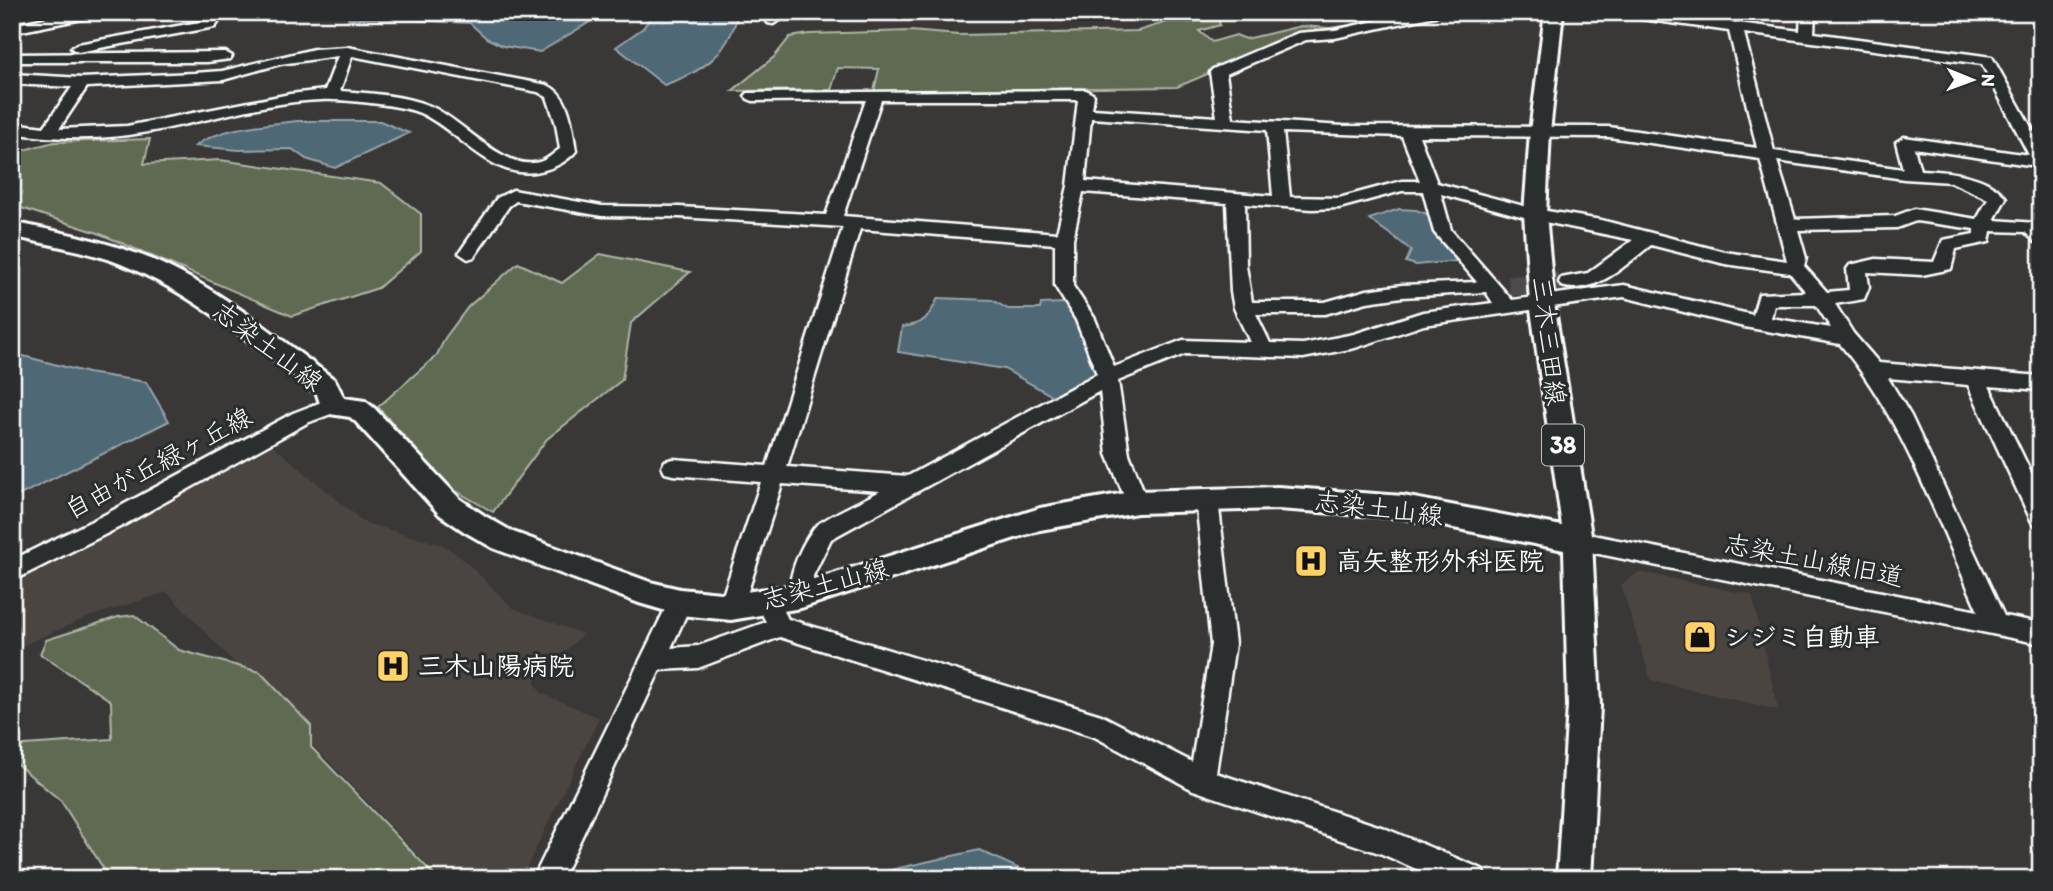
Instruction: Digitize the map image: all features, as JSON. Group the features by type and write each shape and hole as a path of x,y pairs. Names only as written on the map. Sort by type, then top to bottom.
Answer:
{"main road":[{"name":"三木三田線","path":"1554,12 1540,132 1535,214 1542,303 1578,541 1584,706 1574,879"},
{"name":"志染土山線","path":"12,229 126,257 171,277 224,311 326,387 331,394 332,406 356,408 366,415 450,507 503,540 649,594 680,602 774,615 801,596 1040,519 1137,502 1278,498 1403,507 1578,541"}],"street":[{"path":"12,29 97,12"},
{"path":"61,56 78,48 210,24 218,12"},
{"path":"1225,121 1218,72 1303,36 1335,34 1435,12"},
{"path":"1620,12 1987,60 2038,158 2029,160 1904,142 1911,174"},
{"path":"1766,12 1781,33"},
{"path":"1807,37 1808,12"},
{"path":"1736,29 1797,258 1795,267"},
{"path":"331,94 347,51"},
{"path":"12,79 82,83 223,75 290,57 347,51 541,88 554,94 567,137 568,151 556,162 521,168 486,153 427,110 391,101 331,94 297,97 138,129 85,134 12,128"},
{"path":"12,58 61,56 148,59 225,56"},
{"path":"48,133 82,83"},
{"path":"753,96 1086,95 1076,186 1064,239 1064,286 1086,319 1108,377 1118,454 1137,502"},
{"path":"731,607 775,474 875,96"},
{"path":"1084,113 1343,131 1609,132 1768,156 1954,177 1992,192 1997,198 1982,225 1983,238 1949,244 1944,256 1945,265 1915,270 1864,265 1856,269 1860,287 1857,295 1843,298 1766,299 1761,323"},
{"path":"1274,125 1282,201"},
{"path":"1409,132 1430,186 1443,232 1507,307"},
{"path":"1076,186 1312,204 1339,202 1402,186 1430,186 1535,214 1601,226 1726,258 1795,267 1821,298 1846,338 1873,370 1901,416 1996,625"},
{"path":"468,253 503,202 513,195 602,211 679,212 1064,239"},
{"path":"1236,197 1238,280 1243,308 1259,334 1262,350"},
{"path":"1788,225 1897,222 1914,215 1982,225 2030,227 2041,238"},
{"path":"1569,282 1593,279 1648,238"},
{"path":"1243,308 1325,308 1367,296 1402,290 1479,288"},
{"path":"801,596 801,576 823,533 1108,377 1183,347 1303,351 1355,341 1423,319 1625,290 1761,323 1846,338"},
{"path":"1873,370 2041,383"},
{"path":"1975,379 2041,518"},
{"name":"自由が丘緑ヶ丘線","path":"12,572 114,520 300,418 332,406"},
{"path":"673,467 912,485"},
{"path":"1202,781 1223,644 1207,500"},
{"name":"志染土山線旧道","path":"1578,541 2041,634"},
{"path":"547,879 680,602"},
{"path":"653,660 698,657 774,615 1101,727 1202,781 1384,841 1472,879"}],"shaded area":[{"name":"三木山陽病院","path":"273,446 365,523 443,545 464,560 513,608 583,634 534,681 541,693 599,718 521,879 441,879 167,592 85,618 12,650 12,617 25,577"},
{"name":"シジミ自動車","path":"1639,572 1752,595 1778,710 1651,680 1621,585"}],"green space":[{"path":"1218,18 1220,25 1199,31 1212,42 1236,35 1246,39 1301,26 1329,28 1351,25 1343,31 1306,32 1177,87 874,91 879,69 838,68 831,90 732,91 774,57 790,37 809,34 910,31 959,35 1138,31 1173,20 1190,22"},
{"path":"150,139 144,164 220,160 381,183 421,214 421,251 378,288 292,316 98,233 12,205 12,153 54,142"},
{"path":"600,254 690,272 631,323 622,380 547,439 493,512 449,487 378,407 437,355 445,338 468,307 518,263 562,283"},
{"path":"134,615 179,650 260,672 311,726 311,747 438,879 110,879 61,801 12,760 12,751 24,745 112,739 111,701 40,654 46,640 118,617"}],"water":[{"path":"350,12 599,12 593,20 540,52 503,46 486,38 470,23 374,18 348,20"},
{"path":"655,12 731,12 737,17 726,42 710,61 689,75 664,85 616,47 643,28"},
{"path":"298,121 380,121 409,133 335,168 306,159 292,149 239,150 195,146 231,130"},
{"path":"1399,209 1416,210 1430,215 1436,234 1458,261 1416,265 1406,262 1411,251 1369,219"},
{"path":"938,298 992,300 1008,309 1040,309 1041,304 1064,303 1084,332 1099,372 1097,378 1058,399 1004,369 898,352 902,327 925,319"},
{"path":"12,353 88,373 146,382 169,421 12,499"},
{"path":"979,850 1041,879 862,879 864,876"}],"tunnel":[{"path":"1479,288 1568,282"}],"place":[{"name":"高矢整形外科医院","path":"1311,561"},
{"name":"シジミ自動車","path":"1700,637"},
{"name":"三木山陽病院","path":"393,666"}]}
